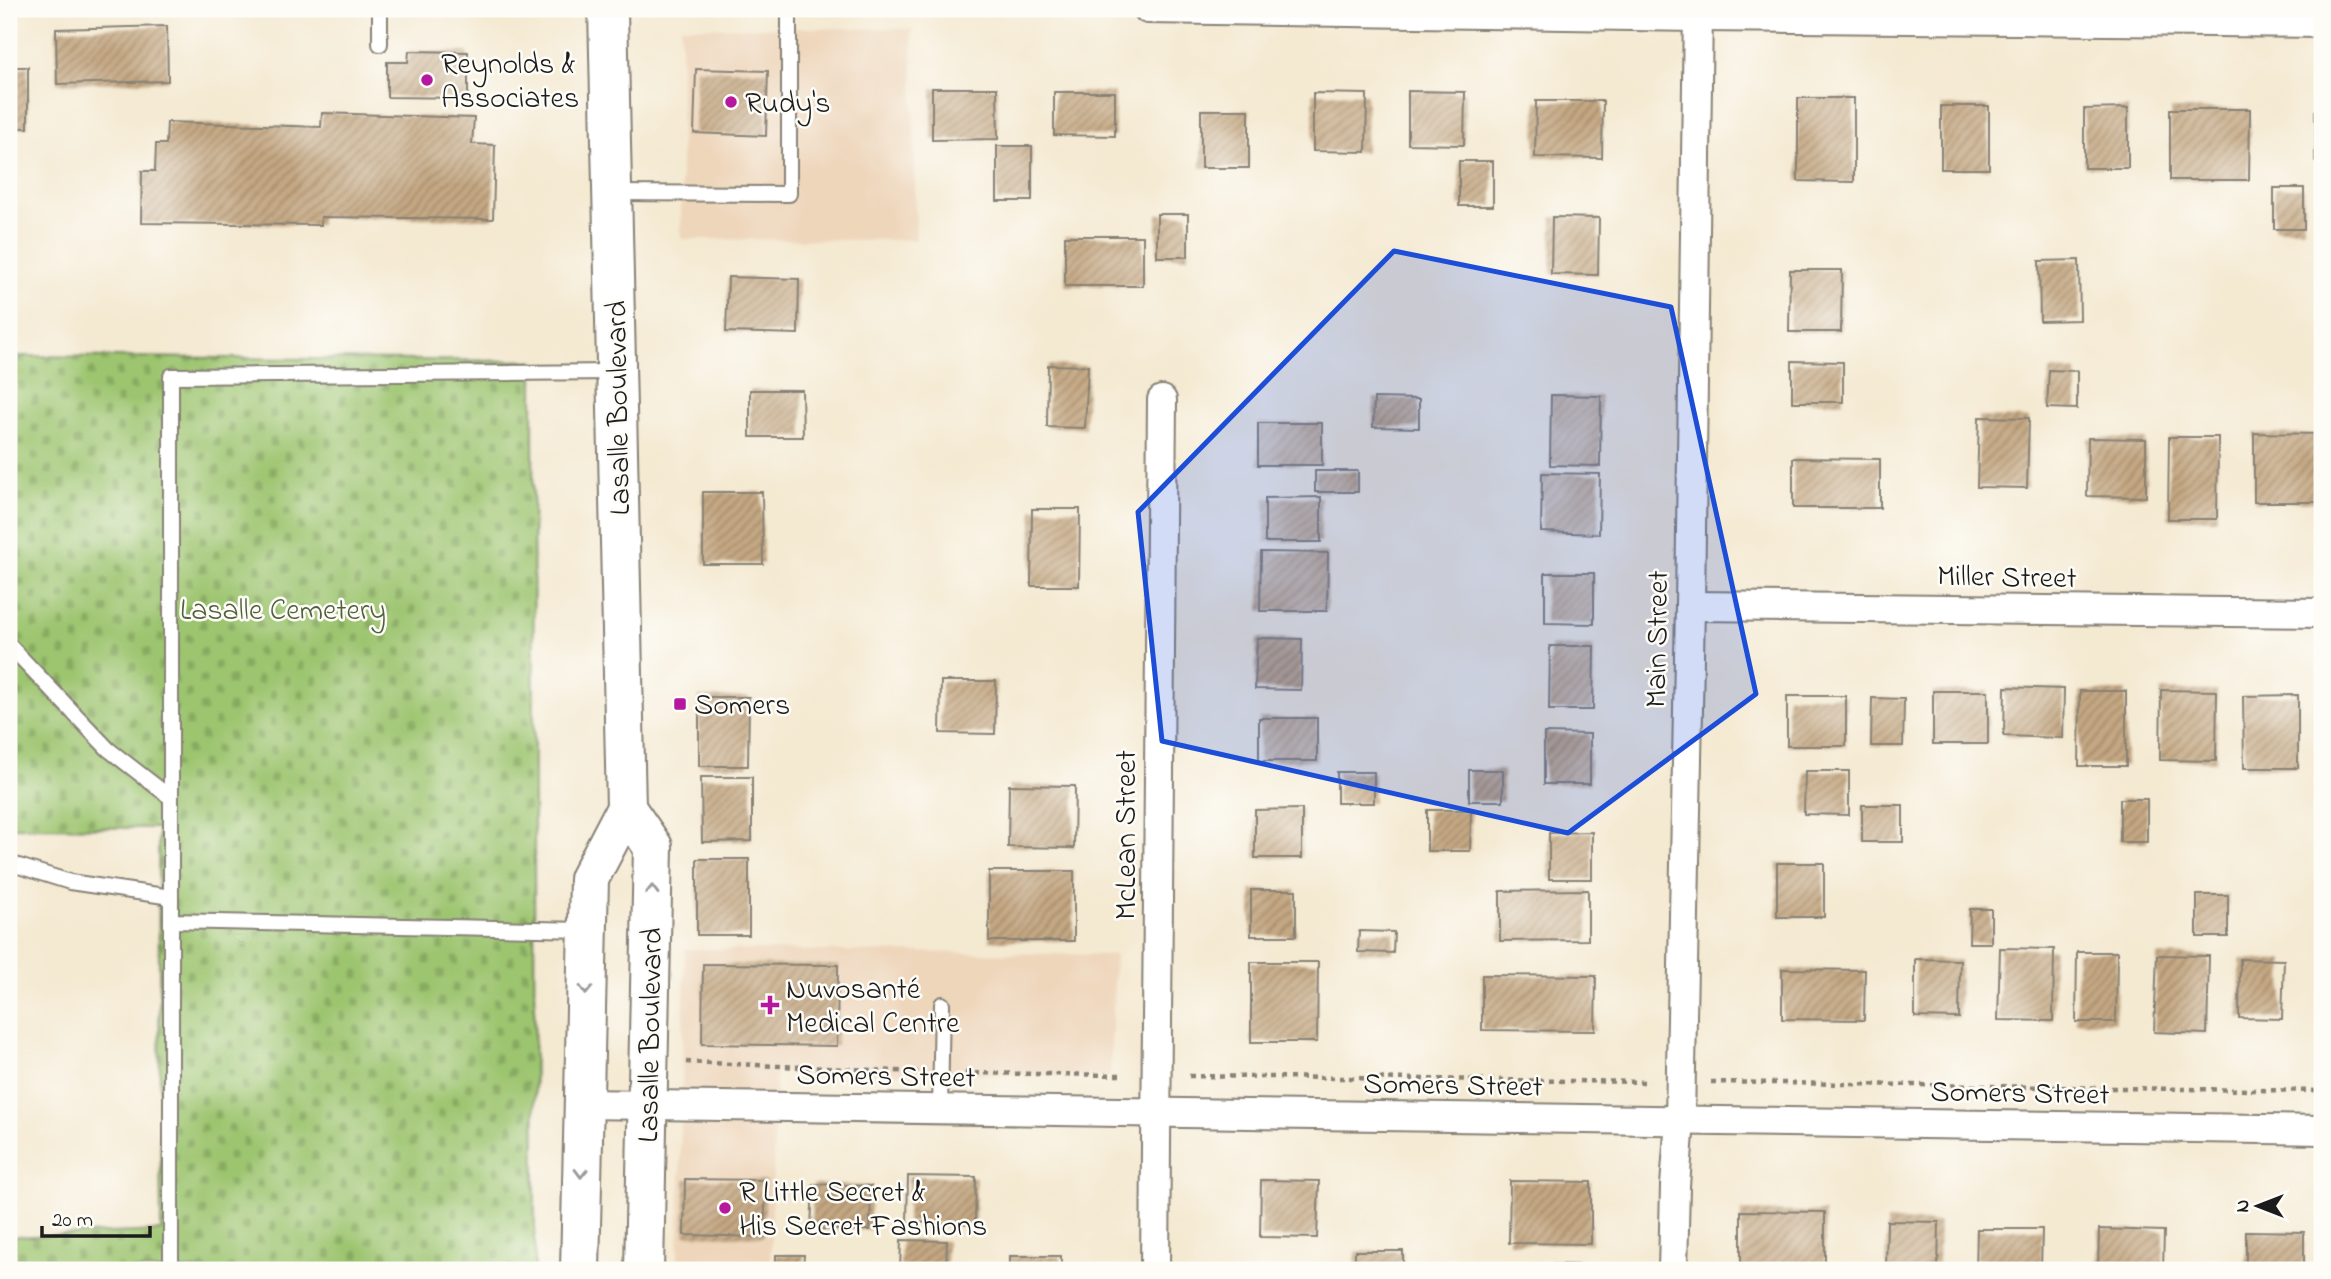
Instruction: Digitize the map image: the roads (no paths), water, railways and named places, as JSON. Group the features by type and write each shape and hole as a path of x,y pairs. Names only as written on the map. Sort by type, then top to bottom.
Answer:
{"main road":[{"name":"Lasalle Boulevard","path":"580,1270 589,879 626,808 608,9"},
{"name":"Lasalle Boulevard","path":"626,808 653,847 644,1270"}],"street":[{"path":"1148,9 1698,13 2322,23"},
{"name":"Main Street","path":"1673,1270 1681,1082 1698,13"},
{"name":"McLean Street","path":"1155,1270 1162,400"},
{"name":"Miller Street","path":"1690,606 2322,613"},
{"name":"Somers Street","path":"583,1104 2322,1130"}],"lane":[{"path":"380,9 380,44"},
{"path":"612,193 789,194 789,9"},
{"path":"171,1270 172,376 617,372"},
{"path":"9,645 107,749 172,798"},
{"path":"9,863 70,882 172,897"},
{"path":"172,921 588,930"},
{"path":"940,1110 942,1004"}],"place":[{"name":"Reynolds & Associates","path":"427,80"},
{"name":"Rudy's","path":"731,102"},
{"name":"Somers","path":"680,704"},
{"name":"Nuvosanté Medical Centre","path":"770,1005"},
{"name":"R Little Secret & His Secret Fashions","path":"725,1208"}],"park label":[{"name":"Lasalle Cemetery","path":"283,609"}]}
